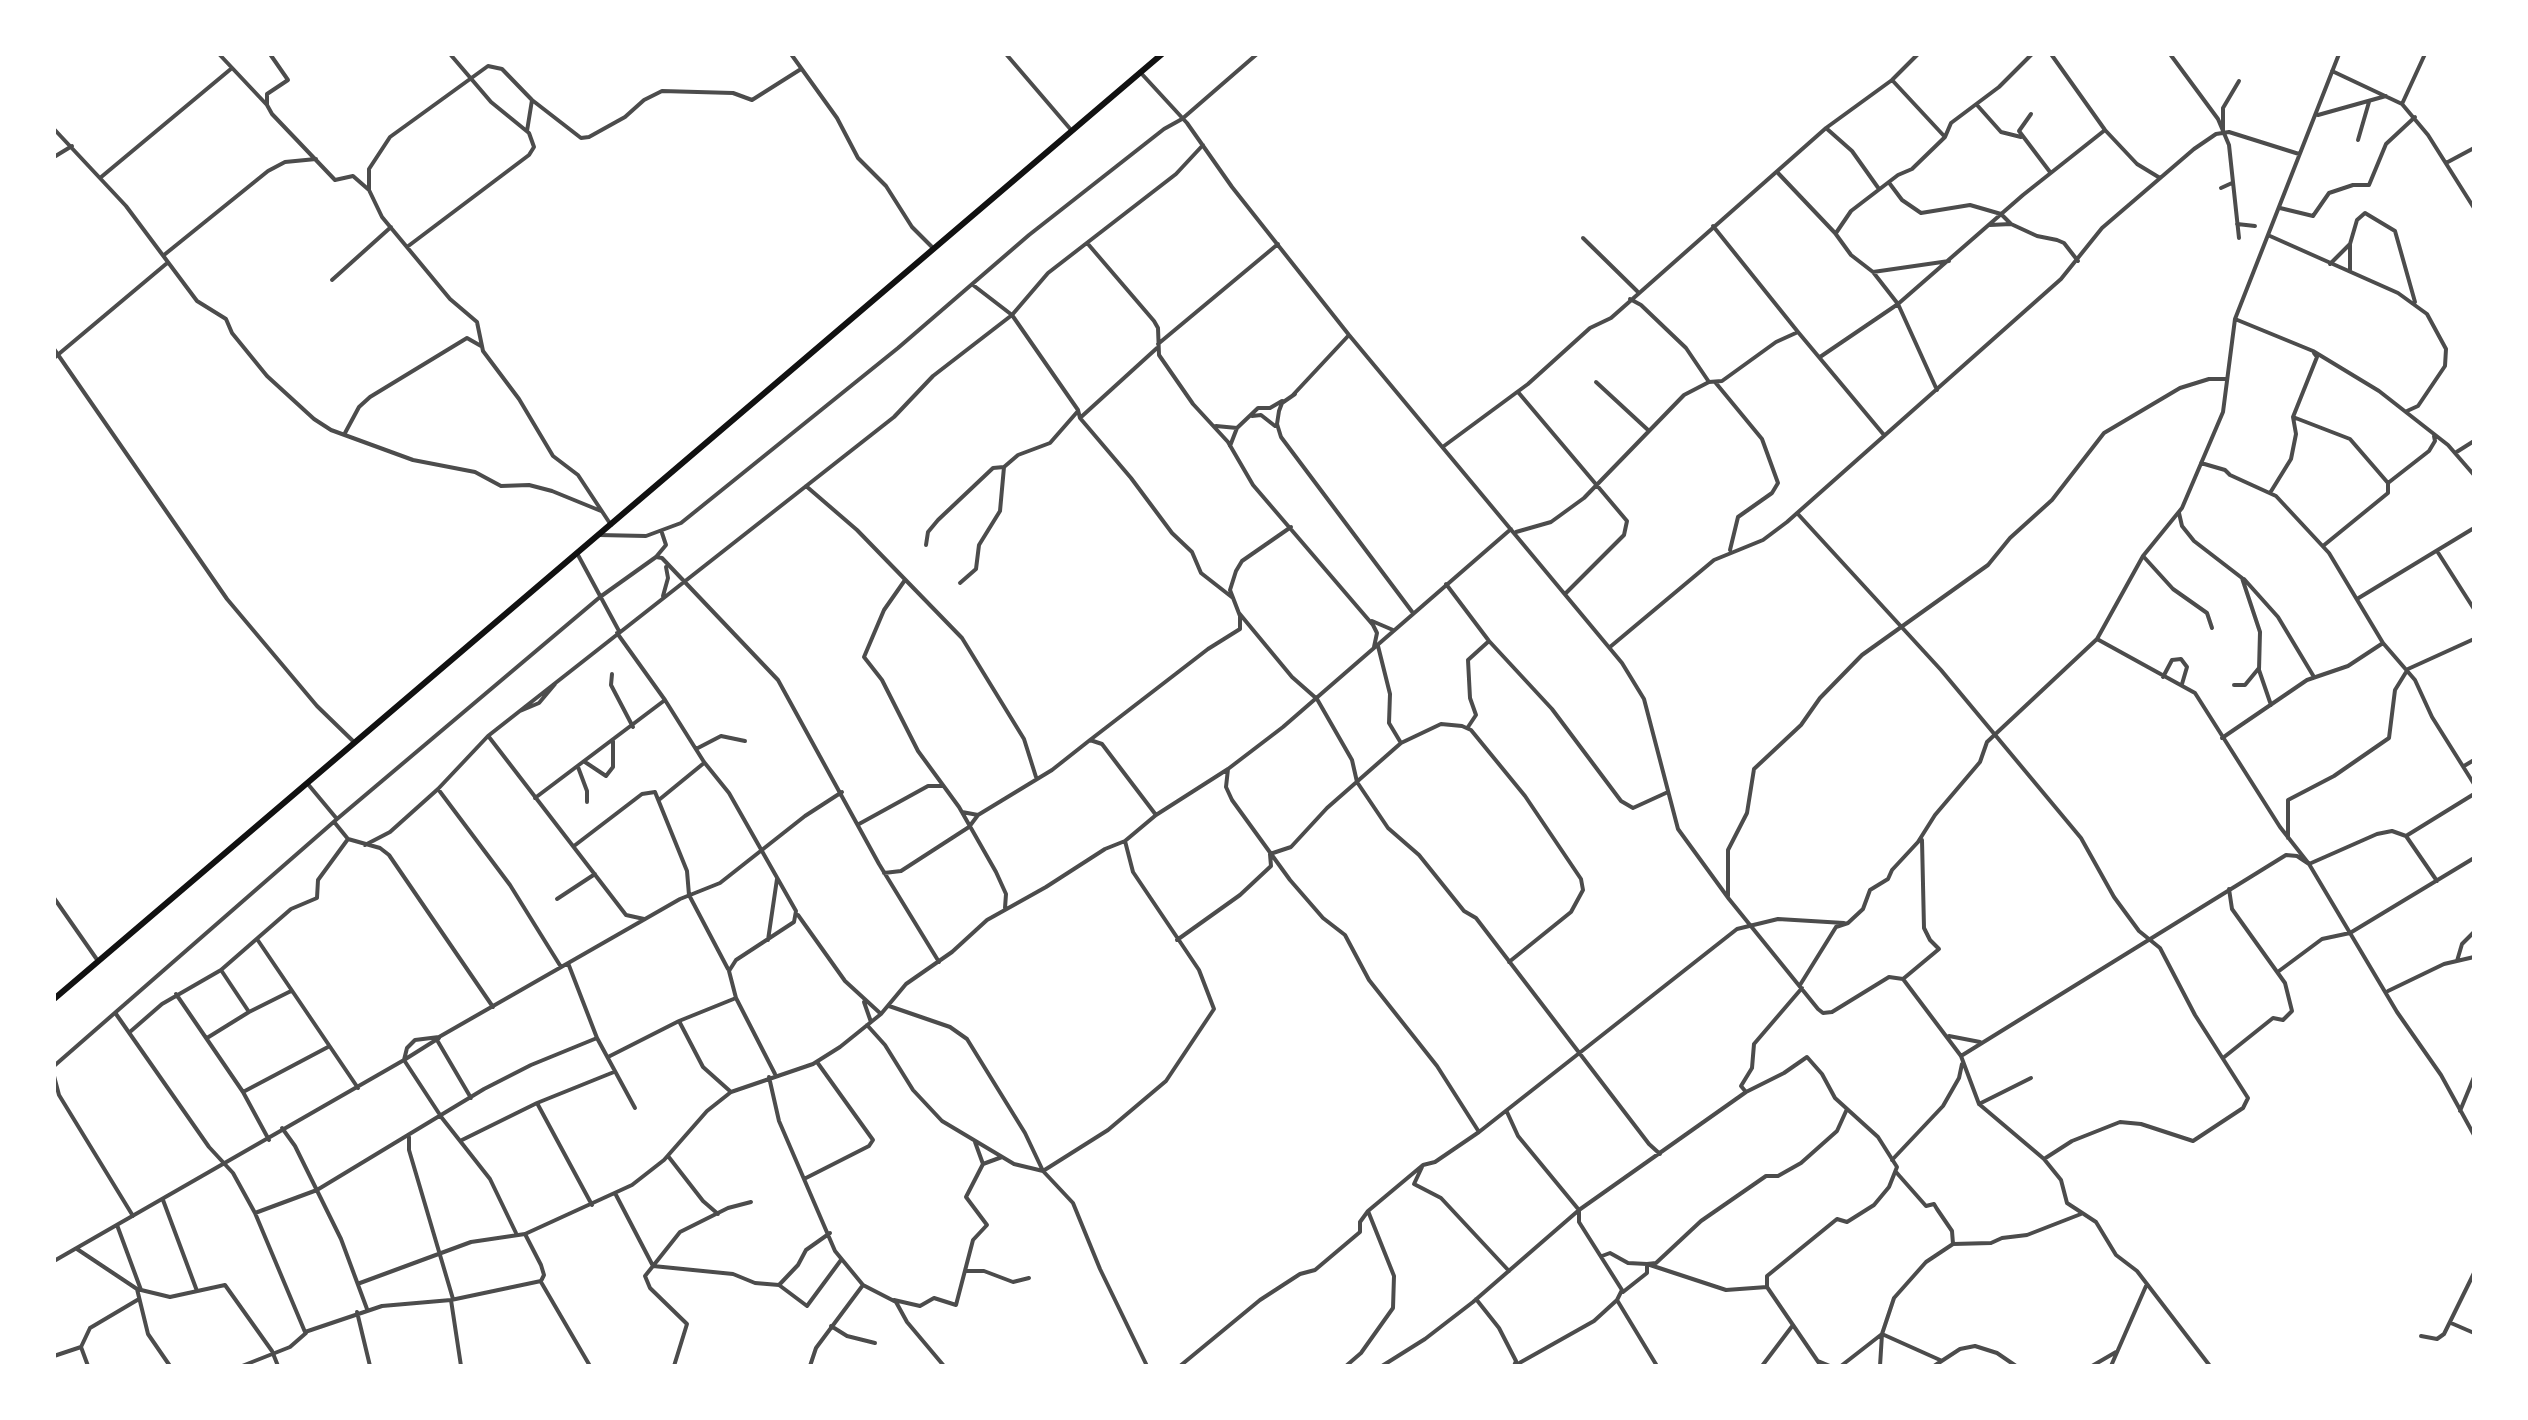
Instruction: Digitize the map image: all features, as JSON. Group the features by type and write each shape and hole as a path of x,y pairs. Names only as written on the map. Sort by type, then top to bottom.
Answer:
{"highway":[{"path":"54,999 1162,54"}],"street":[{"path":"219,54 335,180 353,176 369,190 379,212 407,247 450,299 477,322 481,346 553,456 578,475 611,525"},
{"path":"267,105 270,90 288,80 270,54"},
{"path":"407,247 531,153 533,141 527,131 501,113 450,54"},
{"path":"791,54 837,118 858,158 886,186 912,227 933,248"},
{"path":"1006,54 1072,131"},
{"path":"599,535 626,538 662,533 681,523 768,455 1029,235 1164,129 1182,119 1257,54"},
{"path":"1444,446 1518,392 1590,328 1611,318 1637,291 1673,264 1826,128 1892,80 1918,54"},
{"path":"1835,233 1851,211 1912,169 1945,137 1951,123 1977,105 2032,54"},
{"path":"2051,54 2105,130 2137,164 2160,178"},
{"path":"2170,54 2208,104 2229,145 2239,238"},
{"path":"1746,1092 1741,1087 1752,1068 1754,1044 1801,987 1836,927 1848,923 1863,909 1870,890 1888,879 1935,815 1980,762 1987,742 2097,639 2143,556 2179,513 2223,412 2235,319 2339,54"},
{"path":"2402,104 2425,54"},
{"path":"369,190 369,169 390,137 470,77 495,65 532,100 579,136 589,137 662,91 733,93 752,100 801,69"},
{"path":"100,178 232,68"},
{"path":"2332,71 2402,104 2415,117 2474,208"},
{"path":"1140,72 1203,145 1349,335 1610,647 1644,699 1678,829 1728,898 1818,1009 1827,1013 1889,977 1903,979 1962,1059 1979,1104 2044,1159 2061,1180 2067,1203 2096,1222 2116,1255 2137,1271 2210,1366"},
{"path":"1892,80 1945,137"},
{"path":"2223,132 2223,108 2239,81"},
{"path":"2316,115 2388,95"},
{"path":"527,131 532,100"},
{"path":"2358,140 2369,102"},
{"path":"1977,105 2001,132 2022,137"},
{"path":"2031,114 2019,129 2050,172"},
{"path":"2280,208 2313,216 2329,193 2353,185 2369,185 2386,144 2415,117"},
{"path":"1826,128 1852,151 1880,190"},
{"path":"54,129 100,178 164,255 166,264 197,301 226,319 246,351 278,387 314,419 331,430 413,460 475,472 501,486 529,485 552,491 601,511"},
{"path":"1819,358 1898,304 1952,261 2050,172 2105,130"},
{"path":"1610,647 1703,568 1730,550 1763,540 1797,513 2078,261 2102,228 2194,149 2223,132 2299,154"},
{"path":"365,845 390,832 438,789 488,736 663,596 685,585 776,507 897,414 933,376 1012,315 1035,284 1176,174 1203,145"},
{"path":"54,157 72,146"},
{"path":"2446,163 2474,148"},
{"path":"164,255 268,171 285,162 316,159"},
{"path":"1778,173 1835,233 1851,255 1873,272 1898,304 1937,390"},
{"path":"2221,188 2232,183"},
{"path":"1890,184 1902,200 1921,213 1932,214 1964,205 2001,214 2011,224"},
{"path":"2350,270 2350,244 2357,220 2363,214 2393,228 2415,303"},
{"path":"1990,225 2011,224 2064,243 2078,261"},
{"path":"2237,224 2255,226"},
{"path":"1713,226 1884,435"},
{"path":"332,280 391,227"},
{"path":"2270,236 2350,270 2415,303 2437,328 2446,349 2446,360 2428,393 2407,411"},
{"path":"1583,238 1637,291"},
{"path":"1088,244 1148,313 1158,328 1158,346 1165,365 1193,404 1215,425 1253,485 1370,621 1377,633 1375,647 1390,694 1389,723 1401,743"},
{"path":"1080,418 1158,346 1278,244"},
{"path":"2330,264 2350,244"},
{"path":"1873,272 1952,261"},
{"path":"56,356 166,264"},
{"path":"973,285 1012,315 1078,410 1080,418 1172,533 1192,552 1206,578 1233,598"},
{"path":"1630,299 1641,305 1686,348 1762,439 1778,483 1772,493 1738,517 1730,550"},
{"path":"2235,319 2313,351 2407,411 2455,453 2474,475"},
{"path":"359,1283 438,1253 516,1233 525,1234 616,1195 668,1155 707,1111 731,1092 775,1074 817,1062 881,1014 906,984 939,962 980,924 1105,849 1125,841 1156,815 1228,769 1317,699 1446,584 1513,531 1551,522 1584,498 1596,482 1630,453 1648,430 1684,395 1712,381 1722,381 1776,342 1798,332"},
{"path":"1277,428 1282,403 1295,394 1349,335"},
{"path":"345,433 358,409 370,397 467,338 481,346"},
{"path":"54,349 227,599 317,706 356,744"},
{"path":"2270,493 2291,459 2296,434 2293,417 2317,357 2313,351"},
{"path":"1728,898 1728,850 1747,813 1754,769 1801,725 1820,698 1862,655 1988,565 2010,538 2052,500 2104,433 2180,388 2209,379 2226,379"},
{"path":"1596,382 1648,430"},
{"path":"1518,392 1627,521 1626,531 1566,593"},
{"path":"1230,446 1237,428 1258,408 1270,408 1295,394"},
{"path":"926,545 928,532 938,520 993,468 1004,467 1018,455 1050,443 1078,410"},
{"path":"1250,416 1261,415 1277,428 1291,453 1413,613"},
{"path":"2293,417 2350,439 2388,483 2388,493 2323,546"},
{"path":"1215,425 1237,428"},
{"path":"2388,483 2429,451 2435,441 2433,434"},
{"path":"2455,453 2474,441"},
{"path":"2201,463 2225,470 2270,493 2323,546 2383,643 2408,669 2474,784"},
{"path":"960,583 976,569 979,545 1000,511 1004,467"},
{"path":"815,491 817,477"},
{"path":"806,486 815,491 939,612 973,652 1024,739 1036,777"},
{"path":"1797,513 1902,629 2081,838 2114,897 2147,939 2160,948 2242,1087 2247,1102 2195,1140 2120,1122 2072,1141 2044,1159"},
{"path":"2179,513 2182,526 2194,541 2242,578 2278,617 2314,677"},
{"path":"1291,527 1242,561 1232,579 1233,598 1239,613 1292,677 1317,699 1352,760 1357,782 1388,828 1419,855 1464,911 1476,918 1649,1144 1660,1154"},
{"path":"2357,599 2474,528"},
{"path":"54,1066 600,597 656,557 666,545 662,533"},
{"path":"2436,551 2474,609"},
{"path":"578,555 618,632 704,762 729,793 796,911 863,1001 881,1014"},
{"path":"2143,556 2173,589 2207,613 2212,628"},
{"path":"656,557 778,680 884,873 939,962"},
{"path":"663,596 668,578 665,564"},
{"path":"2242,578 2260,632 2259,668 2271,705"},
{"path":"905,580 884,610 864,657 882,680 918,751 961,812 1006,894 1004,909"},
{"path":"1446,584 1489,641 1552,709 1621,801 1633,808 1668,792"},
{"path":"884,873 901,871 969,827 978,815 1052,770 1208,649 1235,634 1240,629 1239,613"},
{"path":"1370,621 1393,630"},
{"path":"2097,639 2195,693 2289,839 2309,864 2474,1135"},
{"path":"2286,855 2289,839 2288,800 2334,776 2389,738 2395,690 2408,669 2474,639"},
{"path":"1468,727 1476,715 1470,698 1468,660 1489,641"},
{"path":"2222,738 2314,677 2348,666 2383,643"},
{"path":"2163,677 2172,660 2181,659 2187,666 2182,684"},
{"path":"2234,685 2245,685 2259,668"},
{"path":"612,674 611,685 633,727"},
{"path":"535,798 665,700"},
{"path":"1270,854 1291,847 1401,743 1441,724 1468,727 1540,815 1559,850 1581,879 1583,890 1571,912 1509,962"},
{"path":"1101,731 1102,744 1156,815"},
{"path":"488,736 626,915 626,932"},
{"path":"696,749 721,736 745,741"},
{"path":"1090,740 1102,744"},
{"path":"585,762 606,776 613,767 613,741"},
{"path":"2464,766 2474,760"},
{"path":"660,799 704,762"},
{"path":"578,767 587,791 587,802"},
{"path":"1228,769 1226,787 1270,854 1323,918 1345,935 1369,980 1437,1066 1479,1132"},
{"path":"307,783 348,839 380,848 389,855 493,1007"},
{"path":"859,824 928,786 944,787"},
{"path":"438,789 510,885 561,967"},
{"path":"574,846 642,794 652,790 660,799 687,871 689,895 729,971 736,998 775,1074"},
{"path":"54,1261 226,1166 269,1140 282,1128 358,1088 568,963 689,895 720,883 805,816 842,792"},
{"path":"2406,836 2474,794"},
{"path":"961,812 978,815"},
{"path":"2309,864 2377,834 2392,831 2406,836 2437,881"},
{"path":"1903,979 1939,949 1924,928 1922,836"},
{"path":"131,1031 176,994 221,970 291,909 317,898 318,880 348,839"},
{"path":"1043,1171 1108,1130 1160,1087 1212,1015 1214,1007 1205,982 1133,872 1125,841"},
{"path":"1177,940 1220,911 1259,878 1271,866 1270,854"},
{"path":"1892,1160 1943,1106 1959,1078 1962,1059 1982,1041 2286,855 2297,856 2309,864"},
{"path":"2279,971 2322,939 2350,933 2474,858"},
{"path":"557,899 595,874"},
{"path":"768,940 777,877"},
{"path":"2229,889 2229,902"},
{"path":"2217,897 2229,902 2279,971 2292,999 2292,1011 2283,1020 2273,1018 2223,1058"},
{"path":"54,898 98,961"},
{"path":"729,971 736,960 794,922 796,911"},
{"path":"626,915 646,919"},
{"path":"1183,1365 1260,1300 1300,1274 1315,1270 1349,1243 1360,1232 1360,1222 1368,1211 1423,1165 1435,1162 1479,1132 1579,1051 1748,923 1778,919 1848,923"},
{"path":"2457,961 2462,944 2474,932"},
{"path":"257,939 358,1088"},
{"path":"2388,992 2444,964 2474,957"},
{"path":"568,963 597,1038 635,1108"},
{"path":"221,970 249,1012"},
{"path":"207,1038 291,991"},
{"path":"176,994 243,1092 269,1140"},
{"path":"607,1058 679,1021 736,998"},
{"path":"863,1001 869,1024 918,1097 948,1125 989,1146 1002,1157 1043,1171"},
{"path":"889,1006 959,1031 986,1067 1043,1171 1073,1203 1100,1269 1147,1366"},
{"path":"116,1014 131,1031 191,1122 226,1166 255,1213 300,1325 307,1332"},
{"path":"679,1021 706,1071 731,1092"},
{"path":"1947,1036 1982,1041"},
{"path":"438,1038 415,1040 407,1048 404,1060 442,1118 490,1179 516,1233"},
{"path":"438,1038 471,1098"},
{"path":"255,1213 317,1190 372,1160 383,1147 409,1137 531,1065 597,1038"},
{"path":"243,1092 328,1047"},
{"path":"1382,1366 1425,1339 1478,1298 1579,1210 1746,1092 1784,1073 1807,1057 1847,1109 1878,1137 1896,1172 1926,1206 1934,1204 1952,1231 1953,1244"},
{"path":"804,1179 869,1146 873,1140 817,1062"},
{"path":"462,1140 537,1103 614,1072"},
{"path":"54,1076 59,1095 133,1216"},
{"path":"769,1077 779,1121 841,1260 863,1285 892,1300 920,1306 934,1298 954,1306 973,1240 987,1225 966,1197 983,1164 1002,1157"},
{"path":"2460,1111 2474,1077"},
{"path":"1979,1104 2031,1078"},
{"path":"537,1103 592,1205"},
{"path":"1602,1256 1610,1253 1628,1263 1656,1263 1701,1221 1766,1176 1778,1176 1801,1163 1837,1131 1847,1109"},
{"path":"1506,1111 1518,1136 1579,1210 1579,1222 1622,1289 1617,1300 1594,1321 1514,1366"},
{"path":"2465,1121 2474,1119"},
{"path":"282,1128 317,1190 359,1283 367,1309"},
{"path":"409,1137 452,1299 461,1366"},
{"path":"974,1140 983,1164"},
{"path":"668,1155 703,1201 718,1214"},
{"path":"1423,1165 1414,1184 1441,1198 1509,1271"},
{"path":"1830,1366 1820,1363 1793,1325 1767,1287 1767,1276 1793,1258 1814,1236 1837,1219 1847,1222 1874,1205 1889,1187 1896,1172"},
{"path":"616,1195 653,1266"},
{"path":"163,1200 197,1291"},
{"path":"673,1365 687,1324 650,1288 645,1276 680,1232 751,1202"},
{"path":"1346,1366 1361,1353 1393,1308 1394,1276 1368,1211"},
{"path":"1880,1366 1882,1334 1894,1298 1924,1264 1953,1244 1991,1243 2002,1238 2027,1235 2082,1213"},
{"path":"117,1225 139,1290 148,1334 170,1366"},
{"path":"779,1285 798,1265 806,1250 830,1233"},
{"path":"525,1234 541,1265 544,1275 541,1281"},
{"path":"77,1249 139,1290 170,1297 218,1284 227,1286 272,1351 278,1366"},
{"path":"653,1266 733,1274 755,1283 779,1285 807,1306 841,1260"},
{"path":"1647,1264 1726,1290 1767,1287"},
{"path":"1620,1294 1647,1273 1647,1264"},
{"path":"966,1271 984,1271 1013,1282 1029,1278"},
{"path":"2421,1336 2437,1339 2451,1323 2474,1273"},
{"path":"242,1366 272,1351 290,1347 307,1332 367,1309 452,1299 541,1281"},
{"path":"541,1281 590,1366"},
{"path":"810,1366 816,1348 863,1285"},
{"path":"2111,1366 2146,1286"},
{"path":"1478,1298 1505,1339 1516,1361 1514,1366"},
{"path":"88,1366 81,1347 90,1328 139,1299"},
{"path":"892,1300 944,1366"},
{"path":"1617,1300 1657,1366"},
{"path":"357,1312 370,1366"},
{"path":"2451,1323 2474,1333"},
{"path":"1762,1366 1793,1325"},
{"path":"831,1326 847,1336 875,1343"},
{"path":"1882,1334 1940,1360"},
{"path":"1841,1366 1882,1334"},
{"path":"1934,1366 1963,1347 1975,1346 1997,1353 2016,1366"},
{"path":"54,1356 81,1347"},
{"path":"2092,1366 2118,1350"},
{"path":"935,1366 937,1357"}]}
